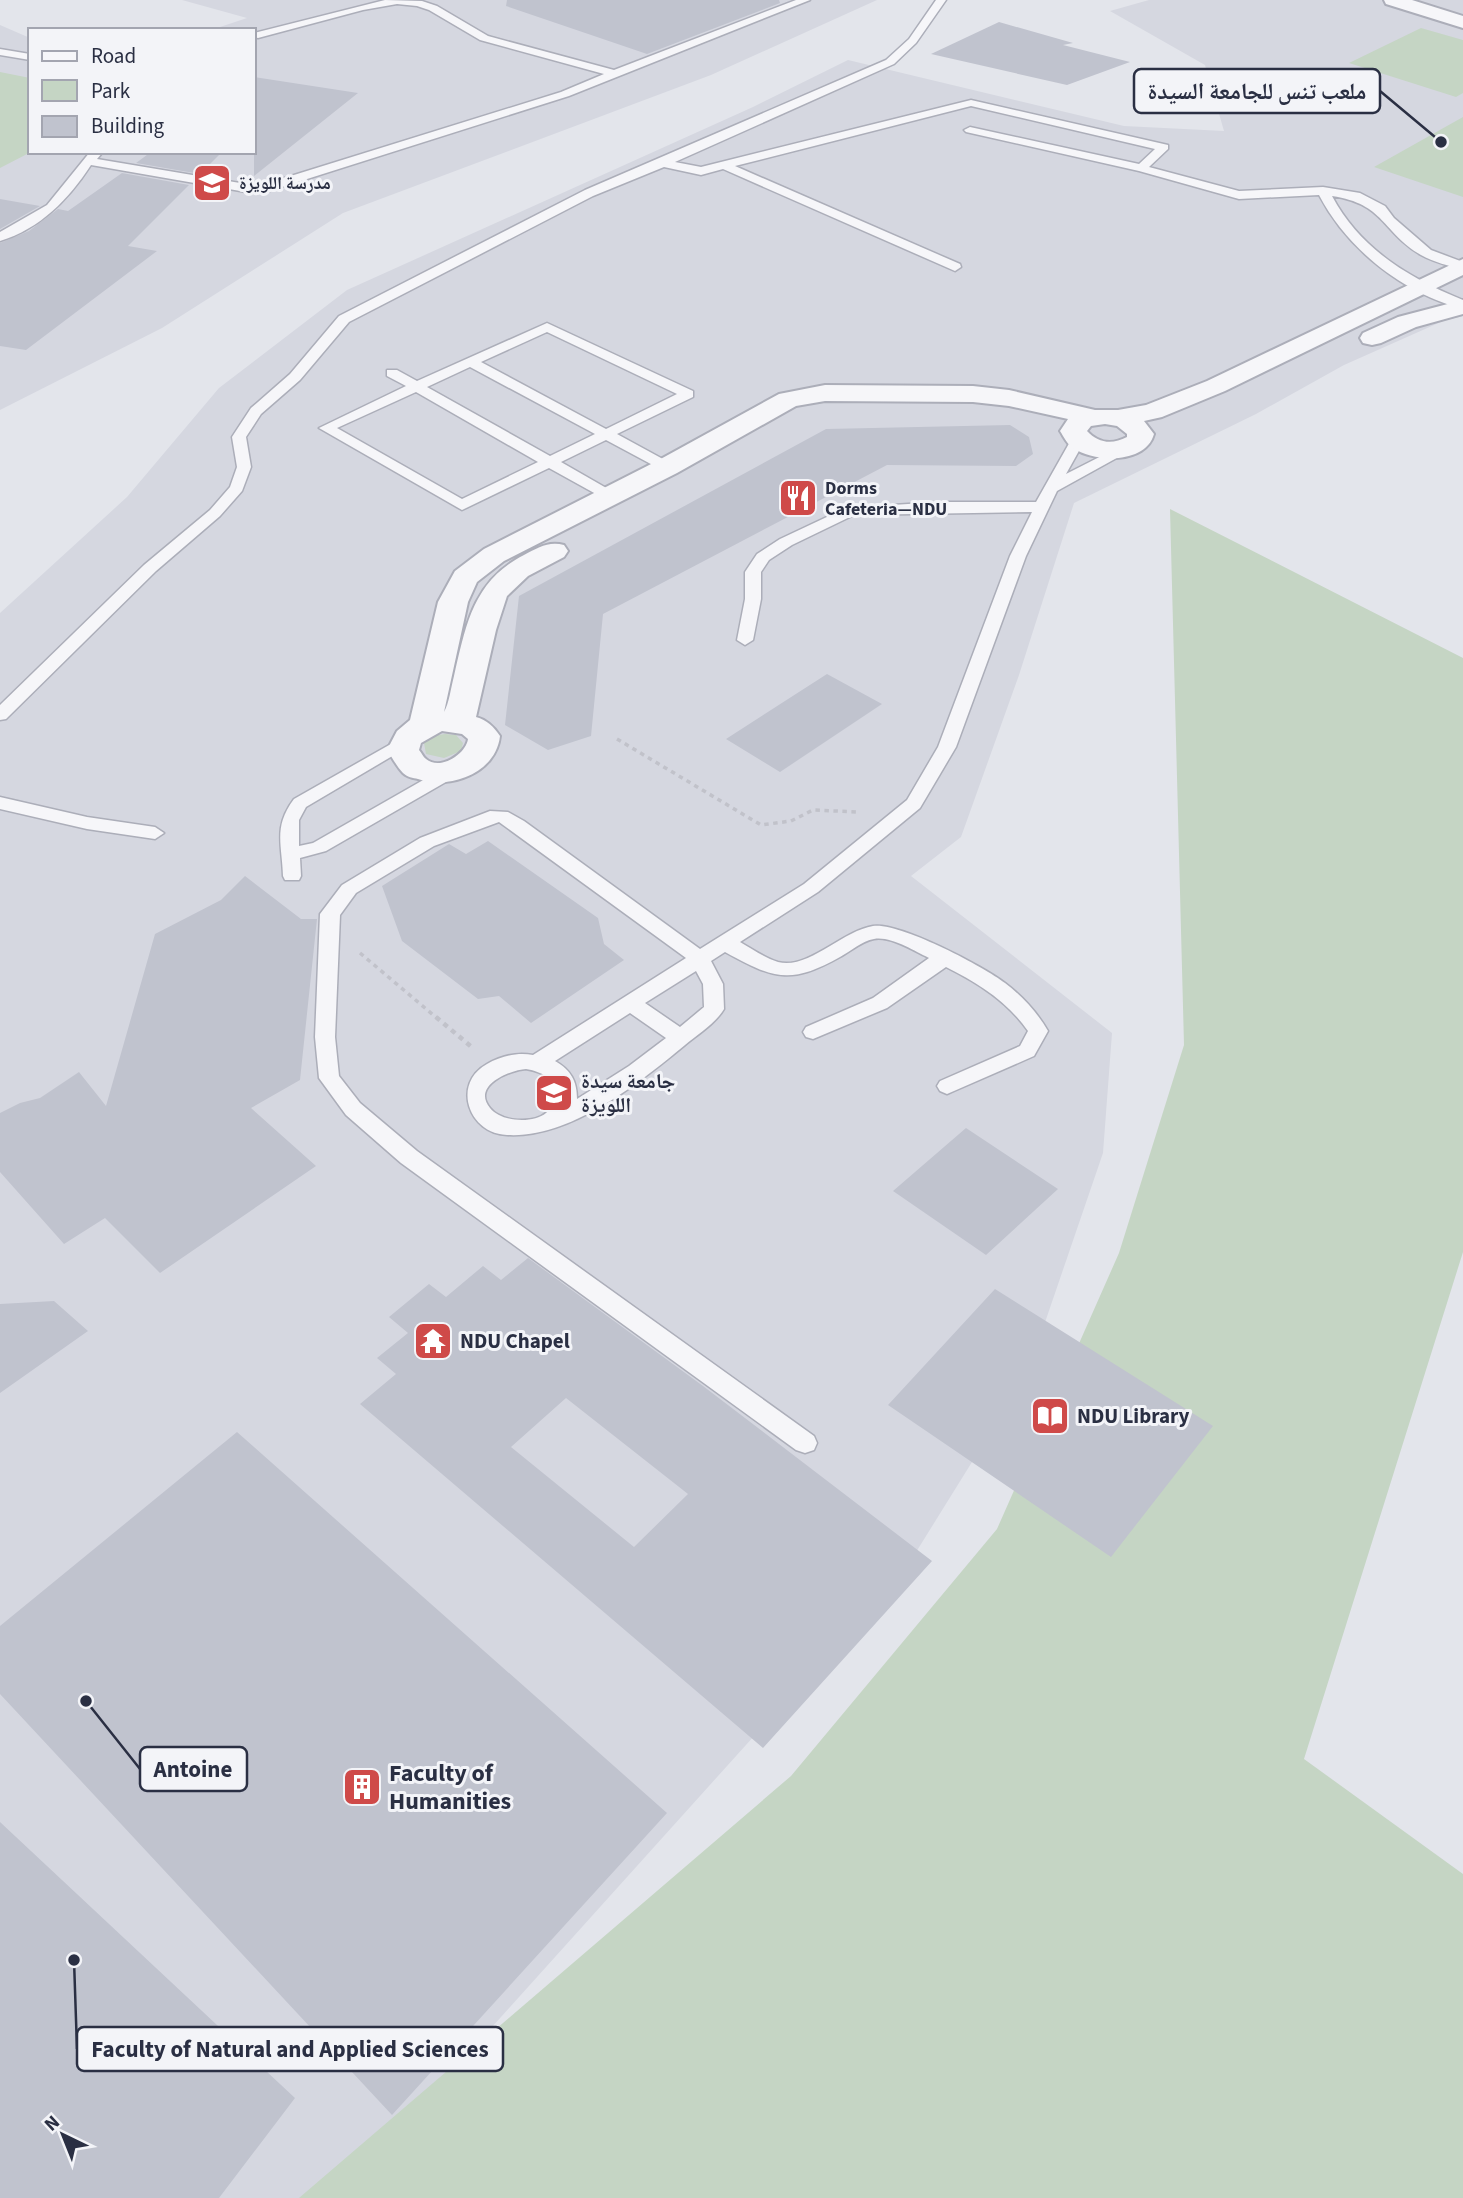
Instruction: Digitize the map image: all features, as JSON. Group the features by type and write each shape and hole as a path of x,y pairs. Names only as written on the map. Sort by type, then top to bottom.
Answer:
{"street":[{"path":"1393,0 1463,22"},
{"path":"1449,0 1463,5"},
{"path":"415,733 442,721 459,722 474,726 483,735 486,746 480,757 452,771 424,770 413,765 403,750 415,733 453,602 465,576 494,555 667,467 788,400 825,393 973,394 1009,398 1091,428 1153,411 1216,386 1463,266"},
{"path":"1091,428 1091,447 1109,450 1133,445 1407,322 1463,306"},
{"path":"459,722 487,610 498,586 520,569 794,422 824,414 881,411 993,413 1043,424 1091,428 1138,427 1141,434 1133,445"}],"lane":[{"path":"0,237 39,218 57,204 92,157 246,188 266,188 527,106 805,0"},
{"path":"0,715 150,568 215,513 237,488 244,467 239,437 256,411 295,377 344,319 589,192 663,163 890,62 918,37 941,0"},
{"path":"256,36 362,7 407,2 433,8 484,38 615,74"},
{"path":"256,36 318,6"},
{"path":"0,52 28,57"},
{"path":"0,61 28,66"},
{"path":"663,163 701,171 971,103 1164,147 1141,168"},
{"path":"971,130 1141,168 1239,195 1323,191 1356,196 1381,209 1389,221 1426,253 1463,266"},
{"path":"723,165 955,267"},
{"path":"1323,191 1331,208 1355,240 1420,288 1463,306"},
{"path":"547,327 688,394 462,505 326,428 470,362 547,327"},
{"path":"470,362 667,467"},
{"path":"392,373 610,496"},
{"path":"538,1062 811,888 914,804 947,747 1018,556 1041,507 1091,428"},
{"path":"1051,488 1133,445"},
{"path":"745,640 753,599 753,572 763,556 851,511 939,506 1041,507"},
{"path":"292,876 289,814 300,803 415,733"},
{"path":"293,854 319,846 452,771"},
{"path":"0,803 87,823 155,834"},
{"path":"554,1118 564,1108 568,1085 562,1074 551,1066 538,1062 516,1062 496,1068 478,1086 478,1108 485,1117 510,1129 526,1129 554,1118 603,1096 681,1038 714,1009 713,984 700,959 518,825 502,816 490,817 428,842 349,889 330,914 325,1037 329,1078 353,1109 409,1157 805,1443"},
{"path":"727,944 769,967 789,972 808,967 866,934 892,934 997,987 1028,1015 1038,1031 1027,1051 947,1086"},
{"path":"813,1032 880,1003 944,958"},
{"path":"631,1003 681,1038"}],"path":[{"path":"617,739 761,825 791,821 813,810 902,813"},
{"path":"329,927 496,1068"}],"shaded area":[{"name":"مدرسة اللويزة","path":"182,0 877,0 711,75 343,213 162,328 0,410 0,25 28,37 28,154 256,154 256,28 217,28 247,18"},
{"name":"جامعة سيدة اللويزة","path":"1149,0 1463,0 1463,316 1443,321 1344,365 1256,414 1074,503 1019,675 961,837 911,876 1112,1033 1103,1153 1028,1372 908,1565 338,2198 0,2198 0,613 127,497 219,388 347,290 753,107 848,60 1124,126 1224,131 1205,65 1110,11"}],"green space":[{"path":"1421,28 1463,40 1463,93 1456,97 1349,63"},
{"path":"0,72 28,78 28,154 0,168"},
{"path":"1463,117 1463,197 1374,167"},
{"path":"1170,509 1463,658 1463,1252 1304,1759 1463,1874 1463,2198 299,2198 791,1776 997,1529 1119,1253 1184,1045"},
{"path":"456,735 463,743 461,751 444,758 426,754 424,743 432,736"}],"building":[{"path":"507,0 779,0 780,3 647,54 506,6"},
{"path":"999,22 1073,43 1063,45 1130,62 1067,85 931,54"},
{"path":"256,77 358,93 254,176"},
{"path":"148,154 220,154 200,174 136,163"},
{"path":"122,173 189,185 128,246 157,251 26,350 0,346 0,243 29,231 58,209 68,211"},
{"path":"0,199 40,206 0,229"},
{"path":"1010,425 1029,437 1033,454 1016,466 887,465 603,614 591,736 548,750 505,725 519,596 826,429"},
{"path":"827,674 882,704 780,772 726,739"},
{"path":"488,841 598,918 604,944 624,960 531,1023 499,996 478,999 402,941 382,886 449,844 466,854"},
{"path":"245,876 301,919 317,919 300,1080 251,1108 316,1166 160,1273 105,1218 64,1244 0,1172 0,1113 20,1103 40,1098 79,1072 106,1106 155,934 221,900"},
{"path":"966,1128 1058,1189 986,1255 893,1191"},
{"path":"528,1258 703,1386 932,1561 763,1748 360,1404 396,1374 377,1358 408,1333 389,1317 429,1284 446,1297 483,1266 501,1280","holes":["566,1398 688,1494 634,1547 511,1447"]},
{"name":"NDU Library","path":"995,1289 1213,1426 1111,1557 888,1405"},
{"path":"54,1301 88,1331 0,1393 0,1304"},
{"name":"Faculty of Humanities","path":"237,1432 667,1813 392,2115 0,1694 0,1626"},
{"path":"0,1822 295,2098 219,2198 0,2198"}],"place":[{"name":"ملعب تنس للجامعة السيدة","path":"1441,142"},
{"name":"مدرسة اللويزة","path":"212,183"},
{"name":"Dorms Cafeteria—NDU","path":"798,498"},
{"name":"جامعة سيدة اللويزة","path":"554,1093"},
{"name":"NDU Chapel","path":"433,1341"},
{"name":"NDU Library","path":"1050,1416"},
{"name":"Antoine","path":"86,1701"},
{"name":"Faculty of Humanities","path":"362,1787"},
{"name":"Faculty of Natural and Applied Sciences","path":"74,1960"}]}
